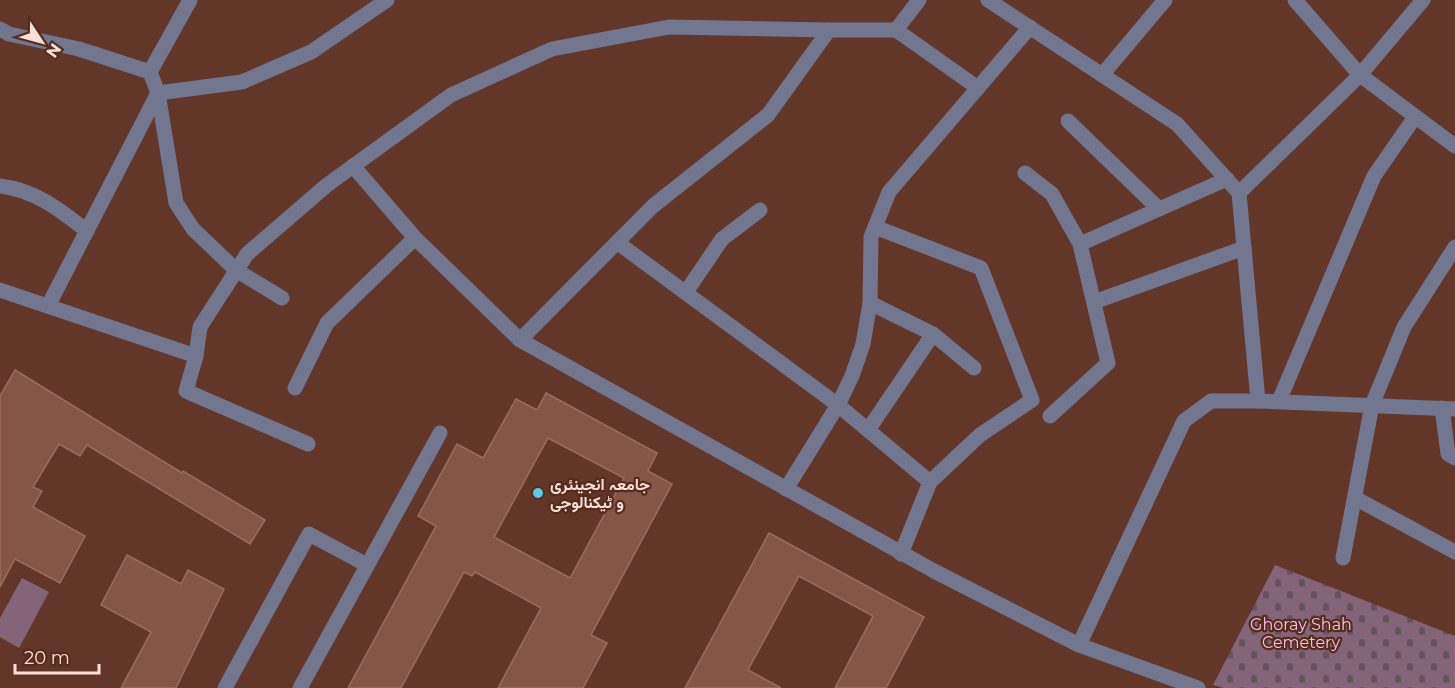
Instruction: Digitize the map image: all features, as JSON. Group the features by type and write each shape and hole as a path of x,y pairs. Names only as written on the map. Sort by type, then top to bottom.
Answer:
{"street":[{"path":"190,0 150,72 158,93 176,203 193,229 236,270 282,298"},
{"path":"158,93 242,82 311,52 385,0"},
{"path":"896,30 919,0"},
{"path":"988,0 1177,124 1239,193 1258,401"},
{"path":"1102,75 1165,0"},
{"path":"1295,0 1360,75 1455,146"},
{"path":"1239,193 1360,75 1423,0"},
{"path":"308,444 186,391 196,356 200,327 247,254 352,166 451,94 552,49 669,27 896,30 978,88"},
{"path":"786,489 838,405 863,344 870,303 871,237 889,192 1030,27"},
{"path":"0,30 79,49 150,72"},
{"path":"520,340 653,206 768,115 829,30"},
{"path":"48,306 158,93"},
{"path":"1279,401 1374,176 1415,117"},
{"path":"1068,121 1160,209"},
{"path":"352,166 415,238 520,340 901,554 1079,645 1198,688"},
{"path":"1025,173 1052,194 1080,244 1108,363 1050,416"},
{"path":"1080,244 1227,179"},
{"path":"0,186 15,187 44,199 87,231"},
{"path":"686,292 722,239 760,210"},
{"path":"875,226 981,268 1032,400 980,435 930,482 901,554"},
{"path":"295,388 327,322 415,238"},
{"path":"618,243 838,405 930,482"},
{"path":"1343,558 1372,405 1404,327 1455,247"},
{"path":"1094,302 1244,248"},
{"path":"0,290 196,356"},
{"path":"870,303 933,334 974,368"},
{"path":"868,430 933,334"},
{"path":"1079,645 1184,421 1211,401 1279,401 1449,409 1448,454 1455,458"},
{"path":"300,688 440,433"},
{"path":"1355,498 1455,552"},
{"path":"225,688 309,534 367,565"}],"green space":[{"name":"Ghoray Shah Cemetery","path":"1275,565 1455,636 1455,688 1224,688 1213,685"},
{"path":"22,578 49,592 19,648 0,637 0,618"}],"building":[{"path":"15,370 182,473 183,471 265,520 250,544 87,445 80,456 59,444 33,487 42,491 33,507 85,536 60,583 15,559 0,587 0,396"},
{"path":"546,393 657,453 648,471 672,484 591,635 607,643 583,688 498,688 541,608 475,572 472,576 464,572 401,688 348,688 436,526 418,516 457,444 483,458 516,399 537,410","holes":["548,438 624,478 570,578 494,537"]},
{"path":"769,533 924,617 886,688 835,688 873,616 799,576 748,670 781,688 685,688"},
{"path":"127,555 181,584 188,570 224,589 176,688 121,688 151,632 101,605"}],"place":[{"name":"جامعہ انجینئری و ٹیکنالوجی","path":"538,493"}]}
